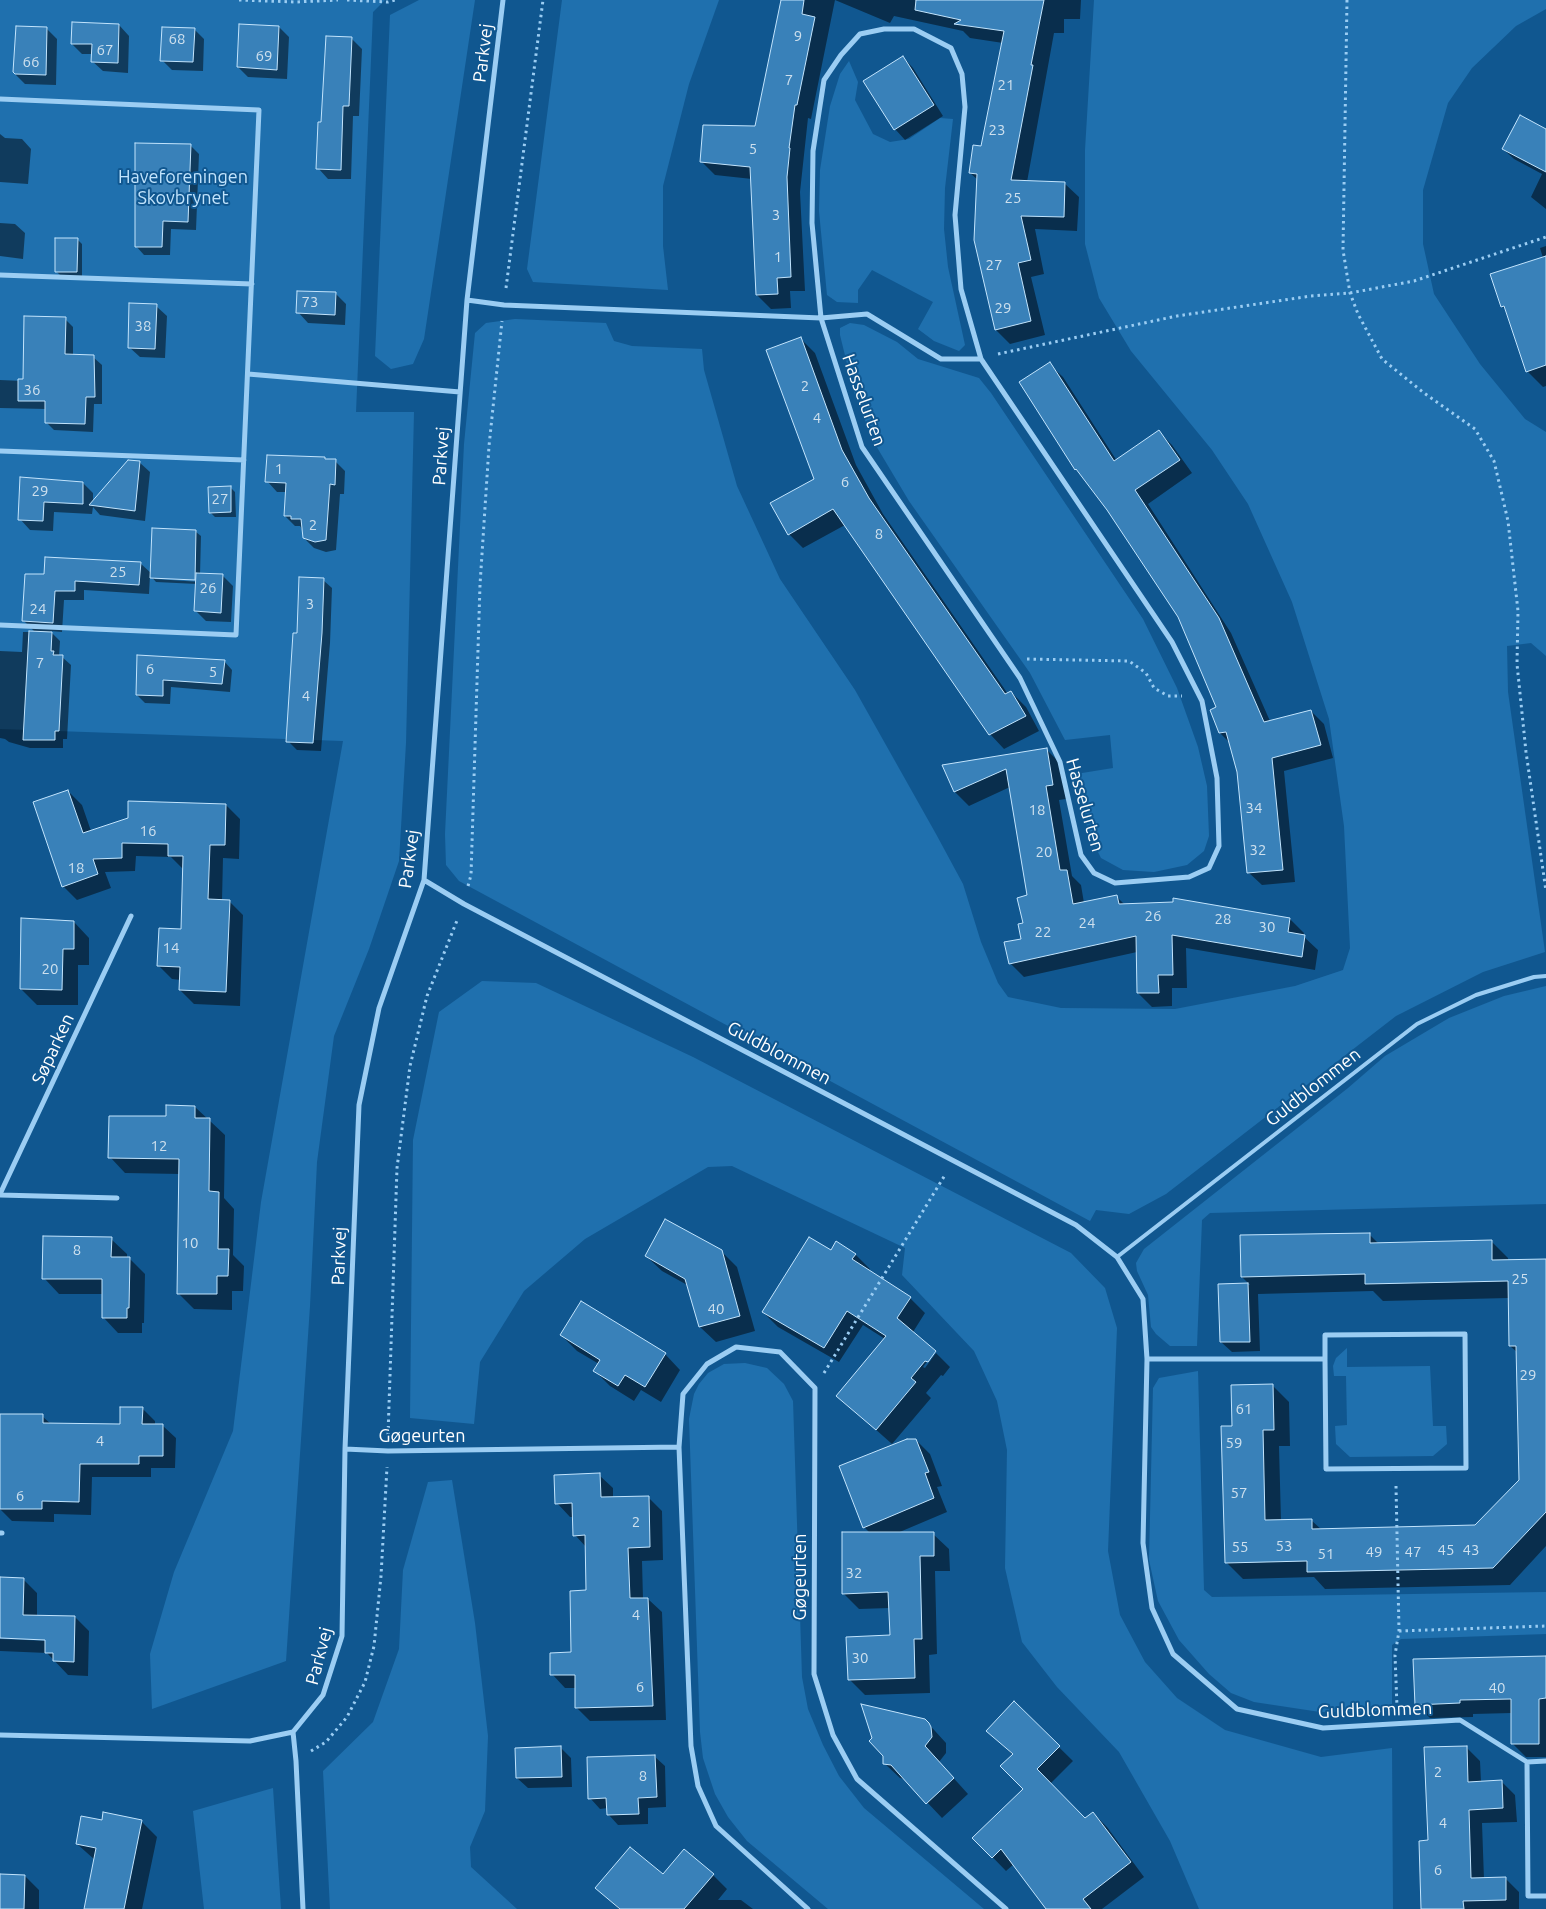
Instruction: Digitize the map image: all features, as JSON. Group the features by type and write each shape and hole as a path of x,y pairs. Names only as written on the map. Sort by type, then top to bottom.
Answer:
{"street":[{"name":"Parkvej","path":"293,1732 323,1695 342,1636 345,1449 358,1105 379,1008 424,880 467,300 503,0"},
{"name":"Hasselurten","path":"884,29 914,29 951,48 962,74 965,107 955,215 961,289 981,358 1172,642 1202,701 1217,778 1219,846 1209,868 1189,877 1115,883 1094,873 1081,855 1060,762 1020,678 862,448 821,318 812,223 813,160 824,80 841,55 860,34 884,29"},
{"path":"0,98 259,110 236,635 0,625"},
{"path":"0,275 252,284"},
{"path":"467,300 504,305 821,318 867,314 941,360 981,358"},
{"path":"248,374 460,392"},
{"path":"0,451 244,460"},
{"name":"Guldblommen","path":"424,880 482,913 1076,1225 1118,1257 1142,1299 1147,1359 1142,1543 1152,1608 1173,1654 1237,1709 1323,1728 1460,1720 1527,1762"},
{"name":"Søparken","path":"117,1198 0,1194 131,916"},
{"path":"1465,1334 1466,1468 1326,1468 1325,1359 1325,1335 1465,1334"},
{"path":"808,1909 716,1826 698,1786 691,1746 679,1447 683,1394 707,1364 736,1347 780,1352 815,1388"},
{"path":"1147,1359 1325,1359"},
{"name":"Gøgeurten","path":"815,1388 814,1674 833,1736 857,1779 1006,1909"},
{"name":"Gøgeurten","path":"345,1449 388,1451 679,1447"},
{"path":"0,1735 250,1741 293,1732 303,1909"},
{"path":"1546,1762 1527,1762 1528,1896 1546,1896"}],"lane":[{"name":"Guldblommen","path":"1118,1257 1417,1024 1476,995 1534,977 1546,976"}],"path":[{"path":"239,0 296,2 338,0"},
{"path":"348,0 388,2 395,0"},
{"path":"1347,0 1343,250 1350,293 1358,314 1382,358 1424,393 1475,429 1494,461 1508,521 1518,611 1517,664 1526,752 1546,892"},
{"path":"981,358 1177,316 1310,296 1350,293 1414,281 1546,237"},
{"path":"1009,662 1033,658 1128,661 1146,674 1154,688 1168,696 1199,695"},
{"path":"815,1388 954,1160"},
{"path":"1396,1468 1399,1631 1395,1655 1397,1724"},
{"path":"1399,1631 1546,1626"}],"green space":[{"name":"Haveforeningen Skovbrynet","path":"0,0 385,0 373,12 356,412 414,412 406,743 399,861 369,949 334,1036 317,1162 310,1306 286,1661 152,1709 150,1654 174,1572 233,1431 261,1202 343,741 0,729"},
{"path":"419,0 475,0 424,339 413,364 391,369 375,356 390,15"},
{"path":"562,0 719,0 689,84 663,186 663,246 668,290 533,282 527,269"},
{"path":"1094,0 1546,0 1546,9 1516,26 1472,68 1448,103 1423,190 1423,244 1434,294 1480,364 1525,419 1546,432 1546,656 1531,643 1507,646 1508,692 1545,952 1483,972 1396,1016 1166,1194 1129,1214 1096,1210 1090,1221 459,881 446,865 445,834 464,444 475,333 486,323 515,319 606,323 614,341 632,346 702,349 704,370 737,486 780,579 855,690 936,834 963,884 981,942 998,983 1008,997 1061,1008 1175,1009 1295,986 1343,970 1350,948 1344,826 1329,719 1292,602 1248,504 1212,450 1131,351 1099,298 1085,244 1085,150"},
{"path":"849,61 858,82 855,100 873,134 890,142 909,139 940,118 953,119 945,188 944,229 948,267 965,345 959,351 934,341 918,329 933,302 872,270 858,290 858,303 837,302 827,295 819,211 820,170 830,106 840,74"},
{"path":"850,323 864,325 897,342 918,359 979,378 1143,619 1177,688 1198,747 1207,786 1209,836 1204,851 1187,865 1154,872 1123,870 1101,858 1088,832 1076,774 1113,768 1110,735 1065,740 1030,673 909,501 875,444 855,396 840,335 840,328"},
{"path":"482,981 536,983 693,1057 1071,1253 1105,1288 1117,1328 1108,1551 1120,1615 1145,1662 1177,1698 1225,1730 1321,1757 1392,1748 1393,1909 1199,1909 1170,1841 1119,1752 1057,1687 1022,1642 1005,1568 1007,1450 997,1401 974,1351 902,1275 905,1248 732,1166 708,1167 585,1239 524,1291 480,1362 474,1424 410,1418 413,1140 439,1012"},
{"path":"1546,986 1546,1204 1210,1213 1202,1220 1197,1346 1170,1346 1156,1334 1151,1327 1148,1295 1137,1271 1136,1263 1144,1249 1348,1088 1385,1056 1449,1018 1504,996"},
{"path":"1347,1348 1347,1367 1430,1366 1433,1426 1446,1426 1447,1444 1433,1456 1350,1457 1336,1444 1335,1426 1347,1425 1346,1376 1334,1376 1333,1366 1336,1358"},
{"path":"745,1363 767,1368 784,1384 793,1401 802,1677 808,1709 823,1745 839,1776 864,1808 984,1909 828,1909 747,1841 728,1817 715,1794 703,1758 700,1732 689,1419 694,1394 708,1373 724,1364"},
{"path":"1198,1371 1204,1590 1212,1597 1546,1592 1546,1634 1401,1639 1392,1645 1392,1711 1320,1712 1254,1702 1231,1693 1209,1674 1179,1640 1158,1601 1149,1560 1153,1388 1159,1378"},
{"path":"452,1480 475,1623 488,1736 485,1811 470,1847 471,1867 517,1909 330,1909 323,1771 373,1722 399,1649 403,1570 428,1482"},
{"path":"273,1788 281,1909 204,1909 193,1811"}],"building":[{"path":"781,0 804,0 802,14 815,17 797,105 795,105 789,148 787,177 791,277 777,278 778,294 756,295 750,167 700,162 703,125 755,126"},
{"path":"916,0 1044,0 1011,180 1065,182 1064,217 1021,216 1031,260 1018,263 1031,321 995,330 974,240 977,174 969,173 973,145 981,146 1004,31 954,24 961,20 915,10"},
{"path":"72,22 119,24 118,63 91,62 92,44 71,44"},
{"path":"239,24 279,26 277,70 237,67"},
{"path":"16,26 47,27 46,75 15,74 13,72"},
{"path":"162,27 195,28 193,62 160,61"},
{"path":"326,36 352,37 349,106 343,106 341,170 316,169 318,122 321,122"},
{"path":"903,56 934,105 894,130 863,81"},
{"path":"1520,115 1546,129 1546,172 1502,149"},
{"path":"135,143 191,144 188,222 163,221 162,247 135,247"},
{"path":"55,238 78,238 77,272 55,272"},
{"path":"1546,256 1546,365 1526,372 1504,306 1501,307 1490,274"},
{"path":"297,291 336,292 335,315 296,313"},
{"path":"129,303 157,304 155,349 128,348"},
{"path":"24,316 66,317 65,354 94,355 95,397 86,397 85,424 45,423 45,401 18,401 18,379 23,379"},
{"path":"801,337 842,450 869,498 1005,694 1011,691 1026,716 989,735 833,509 788,535 770,503 814,479 766,350"},
{"path":"1050,362 1114,461 1159,430 1180,460 1135,490 1219,618 1264,722 1311,710 1321,745 1272,758 1283,870 1247,873 1237,772 1226,732 1219,733 1210,710 1216,707 1178,617 1107,510 1075,470 1019,382"},
{"path":"267,455 336,459 335,485 330,484 326,540 315,542 303,538 301,519 291,519 291,516 284,516 286,483 265,482"},
{"path":"128,460 140,461 135,511 89,505"},
{"path":"20,477 83,482 83,504 44,502 43,521 18,520"},
{"path":"231,486 231,512 209,513 208,487"},
{"path":"152,528 196,530 195,580 150,578"},
{"path":"45,557 141,562 139,585 75,581 75,591 55,591 53,623 22,621 25,574 44,574"},
{"path":"196,573 223,574 221,613 194,611"},
{"path":"299,577 324,578 322,633 313,743 286,742 293,633 297,633"},
{"path":"29,631 52,632 51,651 54,651 53,655 63,655 59,731 55,731 55,740 23,740"},
{"path":"137,655 225,660 222,684 163,680 163,696 136,695"},
{"path":"1047,748 1053,785 1046,786 1060,870 1067,870 1073,904 1117,895 1119,904 1173,902 1173,898 1290,918 1288,932 1305,935 1302,957 1172,935 1173,975 1158,975 1159,993 1137,993 1136,936 1009,964 1004,942 1021,939 1018,924 1023,923 1017,898 1027,895 1006,769 954,792 942,765"},
{"path":"68,790 83,833 128,818 128,801 226,804 225,845 210,845 208,899 230,900 226,992 179,990 180,967 157,966 159,928 181,929 183,856 168,856 168,844 122,843 122,858 93,859 98,874 62,887 33,802"},
{"path":"21,918 74,921 74,949 63,949 62,990 20,989"},
{"path":"166,1105 195,1106 195,1118 210,1118 209,1191 219,1192 218,1249 229,1249 228,1276 217,1276 217,1294 177,1294 179,1159 108,1158 109,1116 166,1116"},
{"path":"665,1219 722,1250 740,1316 699,1327 685,1279 645,1256"},
{"path":"1370,1233 1370,1243 1492,1240 1492,1260 1546,1259 1546,1512 1493,1568 1307,1572 1307,1561 1225,1563 1221,1426 1232,1426 1231,1385 1273,1384 1274,1430 1263,1430 1265,1520 1312,1519 1312,1529 1475,1525 1519,1480 1516,1346 1509,1346 1508,1281 1365,1284 1365,1274 1241,1277 1240,1235"},
{"path":"43,1236 112,1237 111,1257 130,1257 129,1308 127,1308 127,1318 102,1318 102,1279 42,1279"},
{"path":"809,1237 831,1250 836,1241 856,1254 852,1259 911,1297 897,1318 936,1351 928,1362 925,1361 911,1378 916,1382 876,1430 836,1396 886,1336 847,1311 824,1348 762,1312"},
{"path":"1248,1283 1250,1342 1220,1342 1218,1284"},
{"path":"581,1301 666,1353 645,1387 625,1375 618,1386 593,1371 600,1360 560,1335"},
{"path":"120,1407 143,1407 142,1424 163,1424 163,1456 139,1456 139,1464 80,1464 79,1502 42,1501 42,1509 0,1509 0,1414 43,1414 43,1423 120,1424"},
{"path":"907,1439 916,1439 929,1472 925,1473 934,1498 863,1528 839,1466"},
{"path":"600,1473 601,1497 649,1496 650,1547 628,1548 630,1598 648,1598 653,1706 575,1708 575,1675 550,1675 550,1653 571,1652 570,1591 586,1590 585,1535 573,1536 572,1503 555,1504 554,1475"},
{"path":"842,1532 934,1532 934,1556 920,1556 922,1639 914,1639 915,1678 848,1680 846,1637 890,1635 888,1592 842,1594"},
{"path":"0,1577 24,1578 23,1615 75,1616 74,1662 53,1661 53,1653 45,1653 45,1640 0,1638"},
{"path":"1546,1656 1546,1698 1539,1699 1539,1744 1511,1744 1511,1699 1460,1700 1460,1703 1415,1705 1413,1659"},
{"path":"1014,1701 1060,1746 1037,1769 1085,1818 1093,1812 1131,1862 1083,1899 1091,1909 1046,1909 1001,1849 992,1858 972,1838 1023,1789 1000,1766 1013,1754 986,1731"},
{"path":"861,1704 925,1719 929,1723 932,1737 925,1746 954,1778 926,1804 891,1765 883,1764 883,1756 869,1741 872,1738"},
{"path":"561,1746 562,1777 516,1778 515,1748"},
{"path":"1467,1746 1468,1782 1502,1780 1503,1808 1469,1810 1471,1878 1506,1877 1506,1900 1463,1901 1464,1909 1421,1909 1419,1841 1428,1840 1424,1747"},
{"path":"655,1755 657,1797 638,1798 639,1814 607,1815 606,1798 588,1799 587,1757"},
{"path":"103,1812 142,1820 124,1909 84,1909 96,1848 76,1844 81,1816 102,1820"},
{"path":"630,1847 663,1874 684,1849 714,1874 684,1909 620,1909 595,1888"},
{"path":"0,1874 25,1875 24,1909 0,1909"}]}
